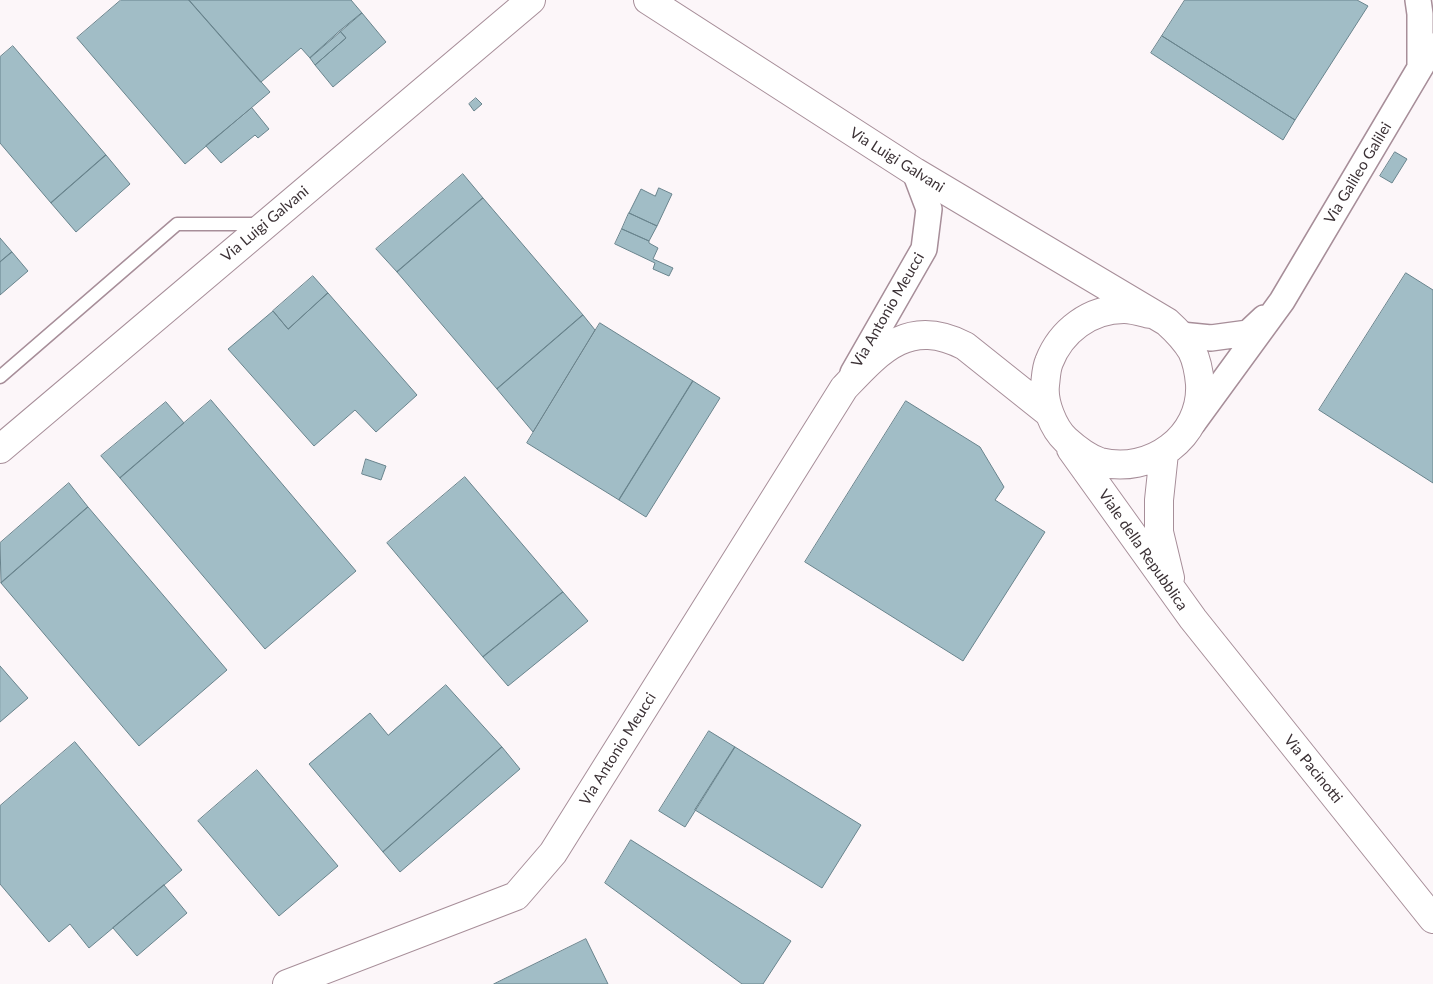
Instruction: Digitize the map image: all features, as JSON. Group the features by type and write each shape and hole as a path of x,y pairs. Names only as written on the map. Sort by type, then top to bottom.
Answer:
{"main road":[{"name":"Via Luigi Galvani","path":"0,449 531,0"},
{"name":"Via Luigi Galvani","path":"648,0 915,172 1150,314"},
{"name":"Viale della Repubblica","path":"1063,437 1080,452 1099,462 1121,465 1143,462 1164,453 1176,443 1187,431 1196,413 1200,393 1199,372 1193,353 1181,335 1167,322 1150,314 1125,309 1100,312 1078,323 1060,341 1048,363 1045,388 1049,413 1055,426 1192,619"},
{"name":"Via Antonio Meucci","path":"287,984 516,896 553,853 844,388 875,356 894,344 917,335 937,334 965,346 1049,413"},
{"name":"Viale della Repubblica","path":"1164,453 1159,500 1159,532 1170,578 1192,619"},
{"name":"Via Pacinotti","path":"1192,619 1433,919"}],"street":[{"path":"1418,0 1420,14 1420,67"},
{"name":"Via Galileo Galilei","path":"1187,431 1282,301 1433,46"},
{"name":"Via Antonio Meucci","path":"844,388 924,249 929,209 915,172"},
{"name":"Via Galileo Galilei","path":"1181,335 1211,338 1248,333 1282,301"}],"lane":[{"path":"0,376 177,224 265,224"}],"building":[{"path":"121,0 189,0 270,92 185,164 77,38"},
{"path":"189,0 351,0 362,13 310,58 301,48 261,82"},
{"path":"1185,0 1357,0 1368,6 1295,120 1162,36"},
{"path":"362,13 386,42 333,87 315,65 346,38 340,31"},
{"path":"340,31 346,38 315,65 310,58"},
{"path":"1162,36 1295,120 1283,140 1151,53"},
{"path":"13,46 106,155 51,203 0,143 0,57"},
{"path":"476,98 482,104 474,111 469,104"},
{"path":"252,108 269,129 258,138 255,135 221,163 206,146"},
{"path":"1395,152 1407,159 1392,183 1380,176"},
{"path":"106,155 130,184 76,232 51,203"},
{"path":"463,174 483,198 397,272 376,249"},
{"path":"659,188 672,194 657,226 629,213 641,189 655,196"},
{"path":"483,198 583,315 497,389 397,272"},
{"path":"629,213 657,226 649,241 622,229"},
{"path":"622,229 649,241 649,243 658,248 653,259 673,268 669,276 653,269 655,263 615,244"},
{"path":"0,238 12,252 0,262"},
{"path":"12,252 28,271 0,295 0,262"},
{"path":"1406,273 1433,290 1433,483 1319,410"},
{"path":"313,276 328,293 288,329 273,311"},
{"path":"328,293 417,395 376,432 355,410 314,446 228,349 273,311 288,329"},
{"path":"583,315 595,330 533,432 497,389"},
{"path":"600,323 693,381 619,500 527,443"},
{"path":"693,381 720,398 646,517 619,500"},
{"path":"211,400 356,571 265,649 120,478"},
{"path":"906,401 980,447 1004,487 995,500 1045,532 963,661 805,562"},
{"path":"166,402 184,423 120,478 101,456"},
{"path":"366,459 386,466 381,480 362,474"},
{"path":"465,477 563,592 483,657 387,543"},
{"path":"69,483 88,507 1,583 0,543"},
{"path":"88,507 227,670 139,746 1,583"},
{"path":"563,592 588,621 508,686 483,657"},
{"path":"0,666 28,698 0,722"},
{"path":"446,685 502,747 383,852 309,764 370,713 388,735"},
{"path":"709,731 735,747 685,827 659,811"},
{"path":"75,742 182,870 89,948 70,924 49,942 0,884 0,806"},
{"path":"502,747 520,769 400,872 383,852"},
{"path":"735,747 861,825 822,888 695,810"},
{"path":"257,770 338,866 279,916 198,821"},
{"path":"631,840 791,941 763,984 742,984 605,883"},
{"path":"164,885 187,913 137,956 113,928"},
{"path":"586,939 608,984 494,984"}]}
